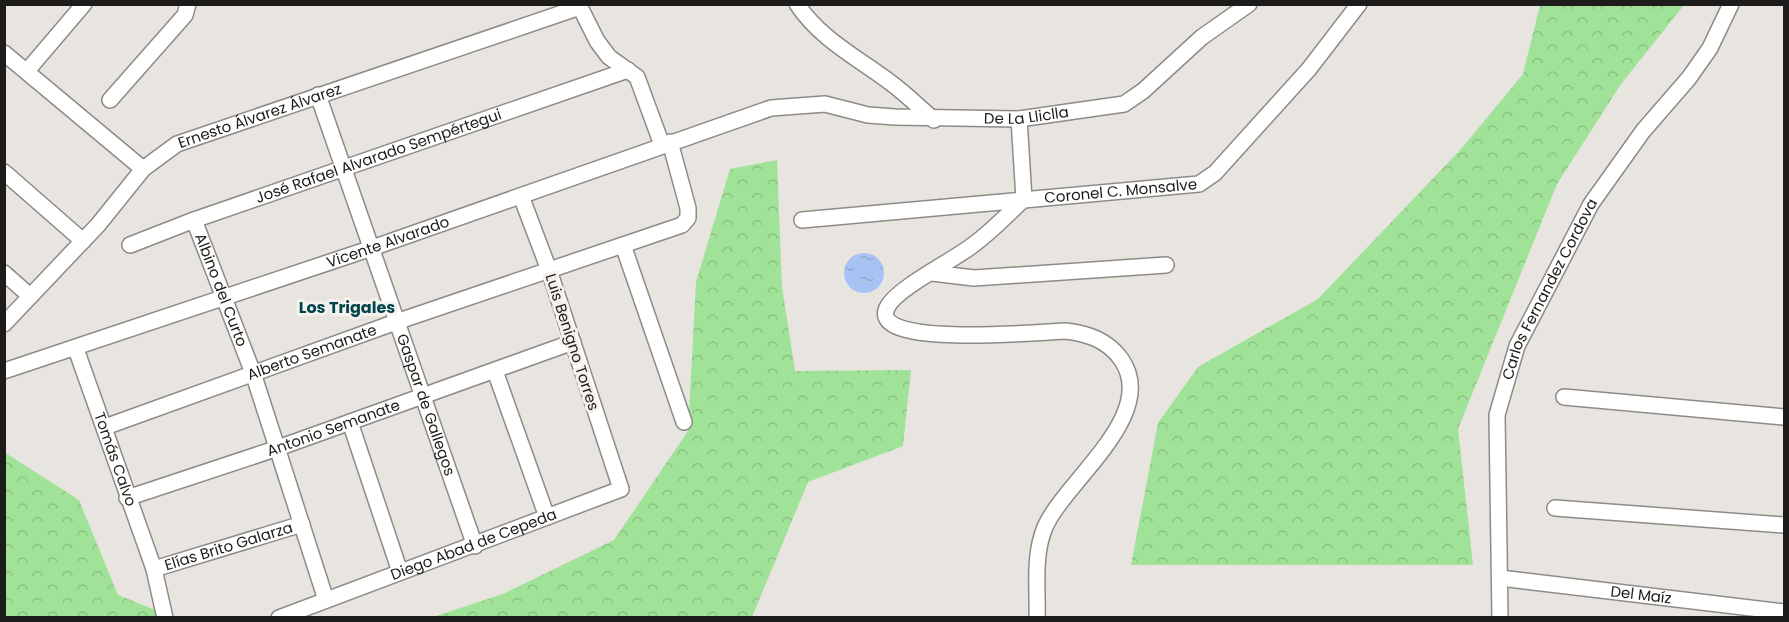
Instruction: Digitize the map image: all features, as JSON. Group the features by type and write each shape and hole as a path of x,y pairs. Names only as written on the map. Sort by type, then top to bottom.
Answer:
{"street":[{"path":"27,71 84,4"},
{"path":"110,100 185,15 188,4"},
{"path":"797,4 808,20 834,42 893,84 933,120"},
{"name":"De La Lliclla","path":"771,108 825,104 867,115 933,120 1018,119 1124,104 1143,91 1202,37 1249,4"},
{"name":"Coronel C. Monsalve","path":"802,220 1199,184 1215,173 1309,69 1359,4"},
{"name":"Carlos Fernandez Cordova","path":"1500,618 1497,415 1517,346 1592,204 1643,131 1689,78 1710,48 1731,4"},
{"path":"580,5 597,41 609,57 637,77 666,143"},
{"name":"Ernesto Álvarez Álvarez","path":"4,324 83,241 143,169 177,144 580,5"},
{"path":"4,73 10,57 143,169"},
{"name":"José Rafael Alvarado Sempértegui","path":"130,245 194,220 628,70"},
{"name":"Gaspar de Gallegos","path":"318,95 475,546"},
{"name":"Vicente Alvarado","path":"4,370 76,349 372,248 771,108"},
{"path":"1018,119 1024,199 967,250 888,304 886,311 888,320 895,326 907,332 933,336 1066,331 1086,334 1103,341 1127,368 1131,396 1119,429 1057,504 1039,542 1037,618"},
{"name":"Alberto Semanate","path":"105,427 396,322 682,225 688,218 666,143"},
{"path":"4,172 83,241"},
{"name":"Luis Benigno Torres","path":"521,196 549,270 621,489"},
{"name":"Albino del Curto","path":"194,220 253,373 326,600"},
{"path":"623,245 684,422"},
{"path":"967,250 965,267 974,278"},
{"path":"932,273 974,278 1166,265"},
{"path":"4,273 30,296"},
{"name":"Antonio Semanate","path":"127,498 278,448 573,342"},
{"name":"Tomás Calvo","path":"76,349 105,427 127,498 154,568 165,618"},
{"path":"495,371 547,517"},
{"path":"1564,397 1785,417"},
{"path":"350,422 400,572"},
{"name":"Diego Abad de Cepeda","path":"279,618 475,546 621,489"},
{"path":"1555,508 1785,525"},
{"name":"Elías Brito Galarza","path":"154,568 302,524"},
{"name":"Del Maíz","path":"1500,578 1785,612"}],"green space":[{"path":"1540,5 1684,5 1621,84 1557,184 1458,429 1473,565 1131,565 1158,423 1198,367 1318,299 1462,148 1523,74"},
{"path":"777,160 782,287 795,371 911,370 903,446 808,482 752,617 430,618 503,594 614,540 688,431 696,282 730,169"},
{"path":"4,452 79,500 118,595 173,617 5,617"}],"water":[{"path":"864,253 878,259 884,273 878,287 864,293 850,287 844,273 850,259"}],"district":[{"name":"Los Trigales","path":"347,307"}]}
